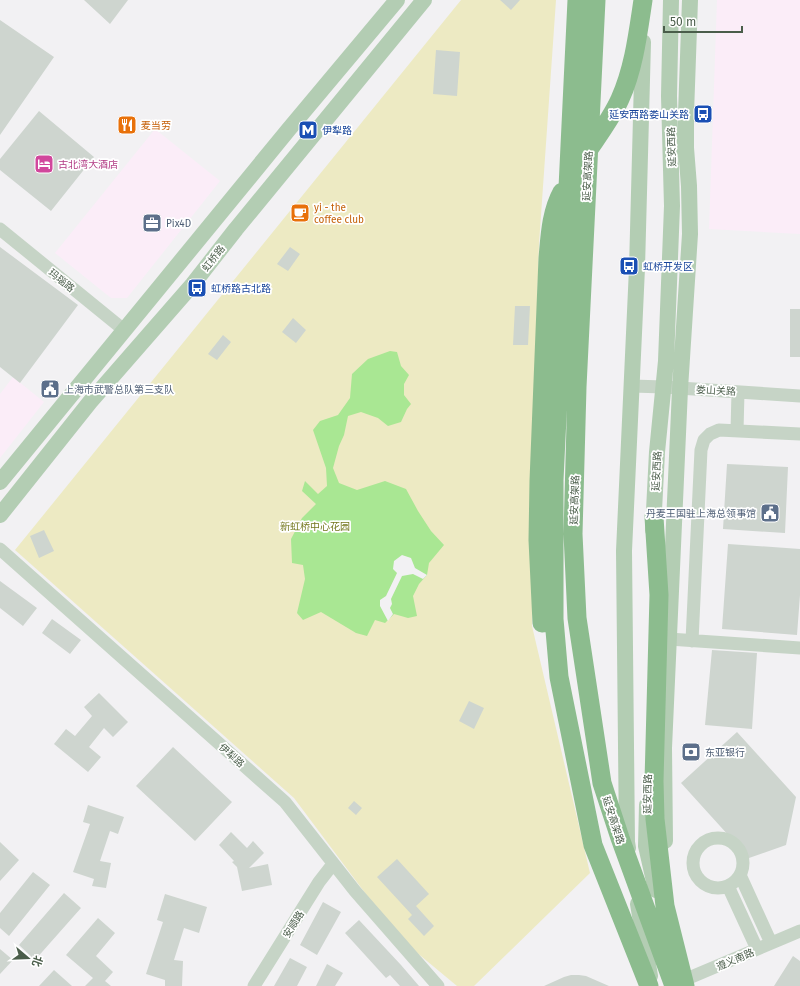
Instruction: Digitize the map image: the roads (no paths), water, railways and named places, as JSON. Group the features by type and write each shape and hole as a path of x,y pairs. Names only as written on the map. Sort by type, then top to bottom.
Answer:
{"highway":[{"name":"延安高架路","path":"577,0 554,480 554,619 559,677 593,844 651,986"},
{"name":"延安高架路","path":"596,0 577,387 572,534 577,618 602,783 620,838 679,985"},
{"path":"559,677 543,627 538,540 539,481 550,233 554,212 559,197 571,175 620,99 629,74 635,49 643,0"},
{"path":"654,517 659,595 654,782 655,819 665,906 679,985"}],"main road":[{"path":"0,482 289,129 397,0"},
{"name":"虹桥路","path":"0,515 90,402 193,284 424,0"},
{"name":"延安西路","path":"643,0 637,268 624,551 627,842 651,986"},
{"name":"延安西路","path":"671,0 669,96 672,206 666,353 657,452 654,517 646,846 679,985"},
{"name":"延安西路","path":"679,985 676,914 665,837 664,748 680,389 690,234 690,186 686,148 690,0"},
{"path":"644,940 679,985"}],"street":[{"name":"玛瑙路","path":"0,229 124,330"},
{"name":"娄山关路","path":"632,386 800,396"},
{"path":"737,431 738,392"},
{"path":"692,641 701,450 704,440 710,434 719,430 800,434"},
{"name":"伊犁路","path":"0,548 285,802 355,891 438,986"},
{"path":"669,640 800,648"},
{"path":"714,838 722,838 729,841 736,846 743,859 743,867 740,875 728,886 720,888 704,884 698,878 694,870 693,862 695,853 706,841 714,838"},
{"name":"安顺路","path":"254,986 319,882 333,864"},
{"path":"740,875 771,943"},
{"path":"728,886 757,949"},
{"name":"遵义南路","path":"679,985 800,931"}],"place":[{"name":"延安西路娄山关路","path":"703,114"},
{"name":"麦当劳","path":"127,125"},
{"name":"伊犁路","path":"308,130"},
{"name":"古北湾大酒店","path":"44,164"},
{"name":"yi - the coffee club","path":"300,213"},
{"name":"Pix4D","path":"152,223"},
{"name":"虹桥开发区","path":"629,266"},
{"name":"虹桥路古北路","path":"197,288"},
{"name":"上海市武警总队第三支队","path":"50,389"},
{"name":"丹麦王国驻上海总领事馆","path":"770,513"},
{"name":"东亚银行","path":"691,752"}],"park label":[{"name":"新虹桥中心花园","path":"315,526"}]}
